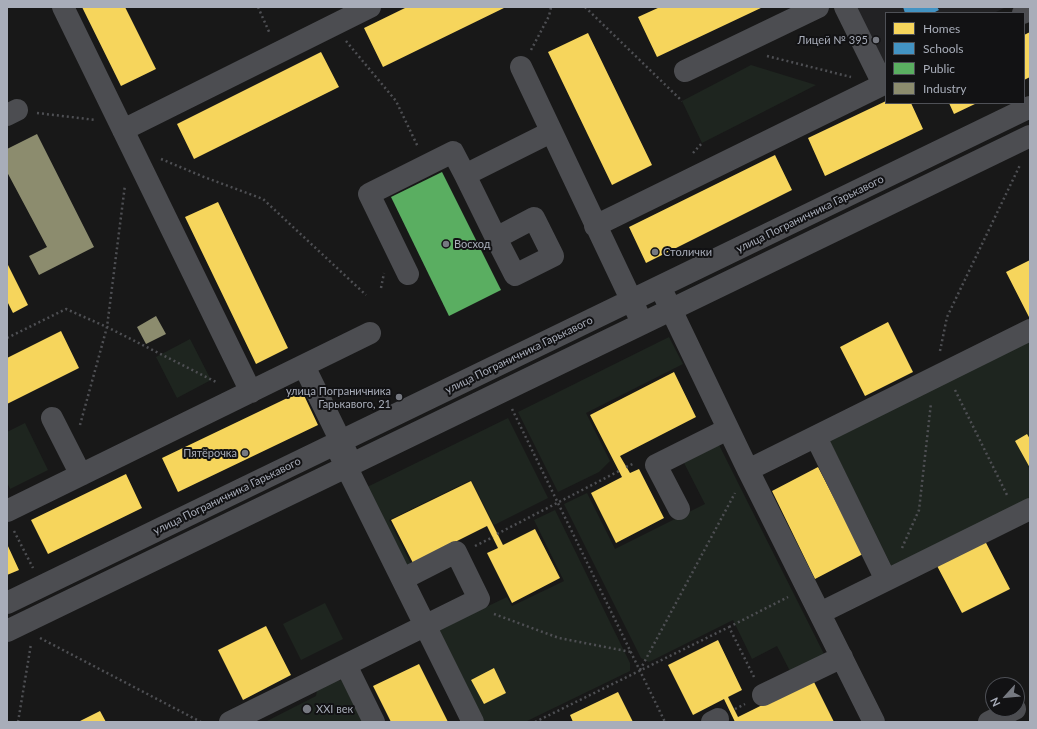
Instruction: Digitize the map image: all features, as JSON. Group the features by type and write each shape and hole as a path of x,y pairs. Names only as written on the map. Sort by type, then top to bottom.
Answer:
{"street":[{"path":"63,7 247,394"},
{"path":"124,133 279,52 370,7"},
{"path":"684,71 818,7"},
{"path":"595,226 884,84 845,7"},
{"path":"521,68 642,323"},
{"name":"улица Пограничника Гарькавого","path":"7,603 1030,107"},
{"path":"465,175 551,132"},
{"path":"7,631 1030,136"},
{"path":"408,274 369,194 453,152 496,238"},
{"path":"660,286 748,470 874,722"},
{"path":"748,470 1030,330"},
{"path":"10,520 81,475 370,333"},
{"path":"304,366 338,443 350,465 425,625 474,722"},
{"path":"52,418 81,475"},
{"path":"678,509 656,465 728,429"},
{"path":"816,436 886,580"},
{"path":"820,613 1023,512"},
{"path":"230,722 479,599 456,552 403,579"},
{"path":"763,695 842,657"},
{"path":"346,665 374,722"}],"path":[{"path":"258,7 279,52"},
{"path":"521,68 549,16 550,7"},
{"path":"585,7 682,101"},
{"path":"332,26 396,101 427,165"},
{"path":"733,48 884,84"},
{"path":"12,112 124,133 204,177 263,199 366,295"},
{"path":"901,549 919,510 940,375 947,317 1022,161"},
{"path":"80,426 107,326 126,177"},
{"path":"7,338 66,309 107,326 247,394"},
{"path":"940,375 1023,512"},
{"path":"510,404 665,722"},
{"path":"640,671 748,470"},
{"path":"497,534 619,471"},
{"path":"10,520 34,569"},
{"path":"535,722 807,587"},
{"path":"467,605 559,638 631,652"},
{"path":"729,627 763,695"},
{"path":"33,635 201,722"},
{"path":"18,722 31,642"}],"shaded area":[{"name":"Лицей № 395","path":"850,7 1006,7 996,12 885,12 885,65"},
{"path":"751,65 816,85 702,143 682,101"},
{"path":"669,337 683,364 586,413 610,461 599,472 558,492 518,412"},
{"path":"1030,338 1030,501 893,569 828,438"},
{"path":"190,339 211,380 177,398 156,357"},
{"path":"508,418 548,498 494,525 471,480 389,520 413,568 404,572 363,489"},
{"path":"25,423 48,470 10,489 7,482 7,432"},
{"path":"719,445 825,656 791,673 777,646 752,659 733,620 649,662 641,658 564,504 587,493 615,549 705,504 684,463"},
{"path":"555,510 630,663 630,671 525,722 480,722 436,631 507,597 512,606 564,581 534,520"},
{"path":"325,603 343,639 301,660 283,624"},
{"path":"346,679 362,722 265,722 316,696 317,691 333,682"}],"building: Homes":[{"path":"82,7 125,7 156,69 121,86"},
{"path":"407,7 506,7 383,67 364,28"},
{"path":"660,7 763,7 657,57 638,17"},
{"path":"1030,32 1030,77 1025,80 1025,34"},
{"path":"588,33 652,165 612,185 548,52"},
{"path":"321,52 339,87 194,159 177,124"},
{"path":"885,101 885,104 911,104 923,129 825,176 808,138"},
{"path":"949,104 975,104 954,114"},
{"path":"775,155 792,190 646,263 629,227"},
{"path":"218,202 288,348 256,364 185,217"},
{"path":"1030,260 1030,319 1006,272"},
{"path":"7,263 28,305 13,313 7,301"},
{"path":"888,322 913,372 865,396 840,347"},
{"path":"61,331 79,368 7,404 7,358"},
{"path":"674,372 696,417 620,456 630,473 639,469 664,518 616,543 591,493 622,477 590,415"},
{"path":"302,391 318,425 178,492 162,458"},
{"path":"1027,434 1030,439 1030,468 1015,441"},
{"path":"818,467 863,554 815,579 772,491"},
{"path":"126,474 142,508 48,554 31,520"},
{"path":"471,481 503,545 535,529 560,578 512,603 487,553 498,548 487,526 413,563 391,520"},
{"path":"984,539 1010,589 962,613 936,564"},
{"path":"7,544 19,570 7,575"},
{"path":"266,626 291,675 243,700 218,650"},
{"path":"718,640 742,690 728,697 738,717 813,680 834,722 735,722 724,699 693,715 668,665"},
{"path":"419,664 448,722 391,722 373,686"},
{"path":"494,668 506,693 484,704 471,680"},
{"path":"618,692 633,722 573,722 570,715"},
{"path":"100,711 106,722 78,722"}],"building: Schools":[{"path":"903,7 937,7 939,10 935,12 905,12"}],"building: Public":[{"name":"Восход","path":"442,172 501,290 449,316 391,197"}],"building: Industry":[{"path":"37,134 94,247 39,275 29,256 47,247 7,172 7,149"},
{"path":"156,316 166,334 146,344 137,327"}],"place":[{"name":"Лицей № 395","path":"876,40"},
{"name":"Восход","path":"446,244"},
{"name":"Столички","path":"655,252"},
{"name":"улица Пограничника Гарькавого, 21","path":"399,397"},
{"name":"Пятёрочка","path":"245,453"},
{"name":"XXI век","path":"307,709"}]}
